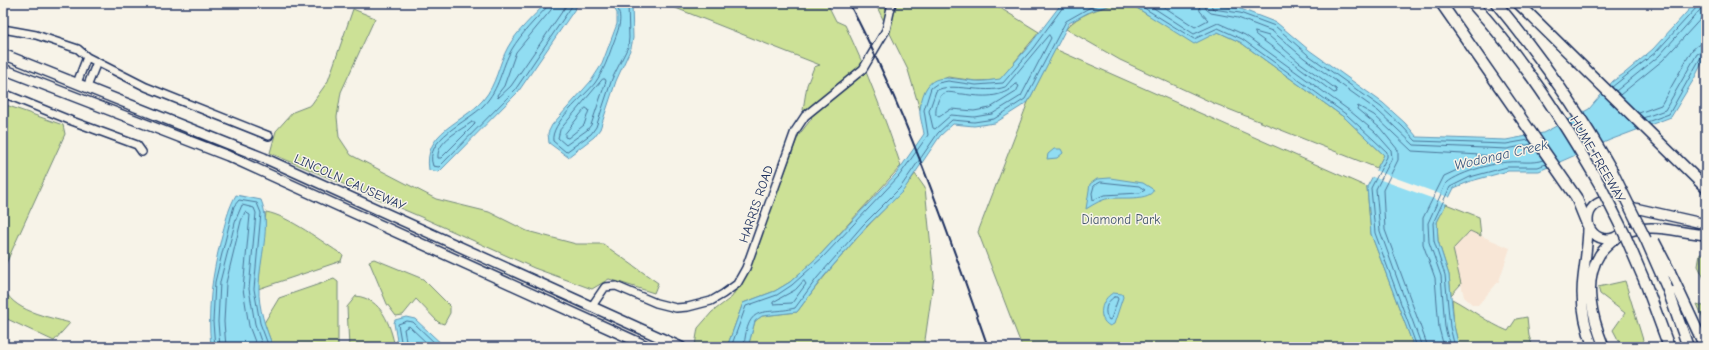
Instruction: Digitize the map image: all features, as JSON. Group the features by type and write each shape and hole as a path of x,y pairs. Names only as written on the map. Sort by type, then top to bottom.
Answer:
{"highway":[{"path":"1441,3 1576,197 1588,225"},
{"name":"HUME FREEWAY","path":"1496,3 1531,47 1569,100 1611,169 1646,240 1668,290 1688,347"},
{"path":"1518,3 1665,150 1706,188"},
{"name":"HUME FREEWAY","path":"1473,5 1528,73 1600,185 1621,226 1645,282 1669,347"},
{"path":"1611,169 1642,219 1670,272 1705,347"}],"main road":[{"name":"LINCOLN CAUSEWAY","path":"3,54 313,179 679,346"},
{"name":"LINCOLN CAUSEWAY","path":"3,69 259,170 649,347"},
{"path":"77,83 78,98"},
{"path":"78,98 87,87"},
{"path":"1593,347 1586,326 1582,302 1583,276 1588,244 1589,213 1595,204 1605,200 1644,212 1706,224"},
{"path":"1604,347 1593,313 1591,293 1592,276 1595,263 1601,253 1624,229 1624,214 1621,206 1613,202"},
{"path":"1588,225 1593,233 1610,238 1638,228 1652,227 1706,235"},
{"path":"586,318 592,306"}],"street":[{"name":"HARRIS ROAD","path":"592,306 605,287 616,286 656,303 676,308 688,307 711,301 737,284 746,268 795,131 805,116 863,69 886,30 892,3"},
{"path":"3,29 36,35 78,49 87,57 146,87 269,136"},
{"path":"77,83 87,57"},
{"path":"87,87 97,62"},
{"path":"3,93 137,145 142,152"}],"shaded area":[{"path":"1470,231 1510,248 1499,281 1478,305 1473,305 1464,297 1453,249"}],"green space":[{"path":"663,3 827,3 836,21 845,25 853,42 889,130 901,166 821,254 790,282 775,291 743,303 727,347 701,347 695,345 698,328 712,312 732,297 754,256 798,136 812,118 803,110 807,85 814,67 820,65"},
{"path":"875,3 992,3 1039,32 1000,80 976,81 948,77 928,86 920,110 908,70"},
{"path":"1117,3 1129,3 1148,15 1218,32 1240,42 1345,118 1384,155 1377,168 1213,103 1120,60 1066,29 1076,19"},
{"path":"353,9 375,18 341,92 337,117 339,137 351,155 436,199 489,212 527,231 576,244 603,244 658,283 654,293 609,279 592,289 534,268 421,217 270,153 276,131 293,112 311,105 328,81"},
{"name":"Diamond Park","path":"1055,49 1367,187 1371,234 1414,347 1022,347 978,232 1028,102"},
{"path":"3,104 63,125 65,134 3,270"},
{"path":"915,174 925,188 934,277 924,347 748,347 755,321 762,316 797,312 838,259 904,189"},
{"path":"1446,204 1479,217 1481,236 1470,231 1453,249 1461,284 1451,295 1449,275 1438,241 1437,222"},
{"path":"266,212 275,214 295,224 343,255 341,261 258,289"},
{"path":"1700,254 1706,255 1706,282 1698,266"},
{"path":"374,259 423,279 450,306 450,313 444,324 438,322 416,299 403,315 396,316 387,304 369,261"},
{"path":"334,279 338,282 338,347 273,347 264,323 279,298"},
{"path":"1625,281 1645,347 1622,347 1613,330 1625,313 1600,294 1598,287"},
{"path":"3,286 14,302 31,312 70,323 54,341 3,317"},
{"path":"356,296 365,298 378,307 387,322 395,347 349,347 347,307"},
{"path":"1452,299 1493,324 1508,331 1516,319 1527,317 1529,336 1533,347 1459,347 1454,326"},
{"path":"1697,304 1706,307 1706,325"}],"water":[{"path":"546,3 579,3 518,92 439,172 429,170 429,157 432,146 438,137 446,129 474,108 488,94 508,47 521,30"},
{"path":"611,3 632,3 633,38 631,48 616,81 600,129 594,137 568,157 549,143 548,133 552,125 591,81 602,64 617,24 617,13"},
{"path":"1062,3 1117,3 1091,11 1069,23 1028,102 995,123 974,126 953,124 940,136 903,191 866,227 820,281 797,312 762,316 755,321 748,347 727,347 743,303 775,291 790,282 821,254 896,174 924,134 920,109 927,87 932,82 946,78 981,81 1000,79 1029,46"},
{"name":"Wodonga Creek","path":"1129,3 1204,3 1241,9 1277,23 1309,50 1383,103 1405,123 1417,137 1506,140 1543,133 1589,109 1613,81 1625,73 1653,49 1695,3 1706,3 1706,55 1694,79 1671,117 1610,140 1539,171 1508,171 1471,181 1454,188 1437,222 1438,241 1449,275 1454,326 1459,347 1414,347 1371,234 1367,187 1384,155 1345,118 1240,42 1218,32 1194,44"},
{"path":"1054,149 1061,149 1063,153 1057,158 1047,159 1048,154"},
{"path":"1110,178 1143,183 1154,190 1150,194 1138,198 1103,200 1086,209 1090,184 1097,179"},
{"path":"236,195 261,200 264,210 265,232 259,295 263,318 273,347 211,347 210,306 213,280 225,222"},
{"path":"1113,293 1122,294 1123,297 1114,324 1110,326 1103,319 1102,309 1103,304"},
{"path":"406,317 415,319 445,347 398,347 394,323 395,320"}],"pier":[{"path":"1374,170 1451,198 1448,204 1370,176"}],"railway":[{"path":"849,3 870,45 908,129 957,259 988,347"}]}
